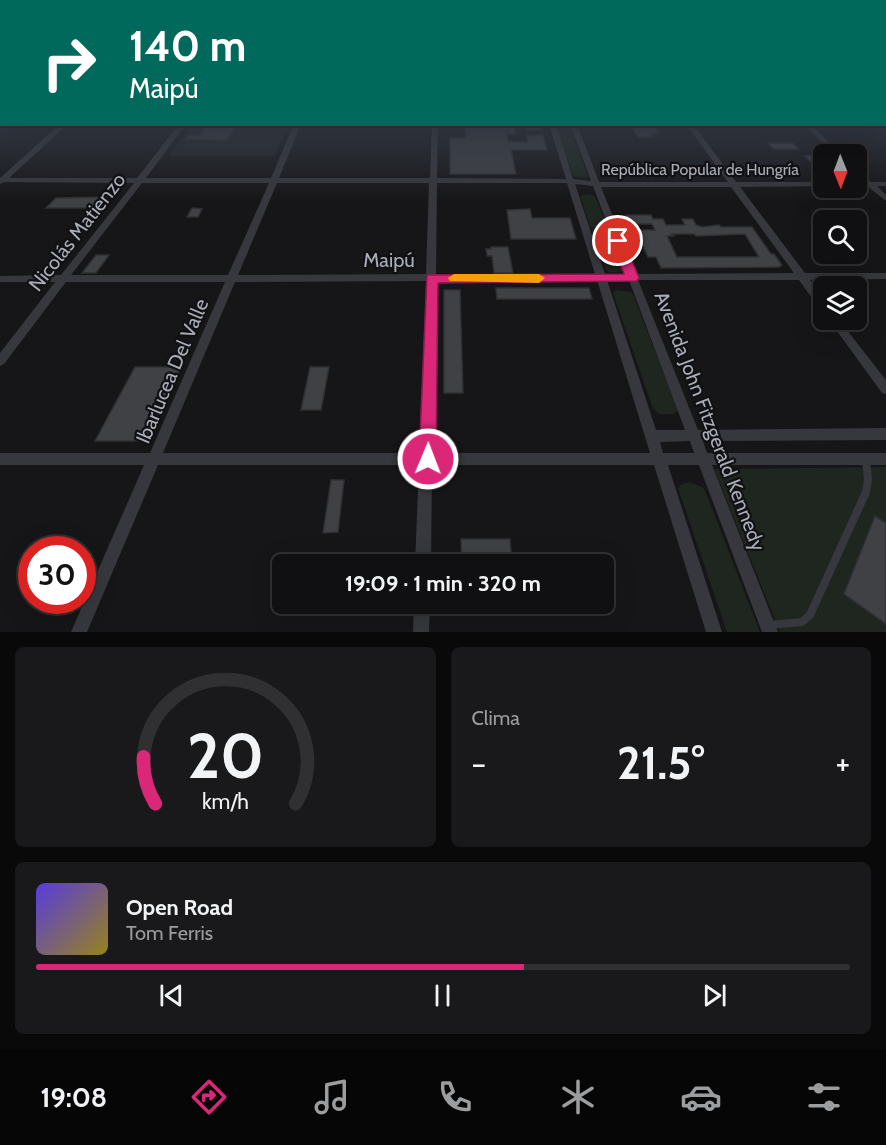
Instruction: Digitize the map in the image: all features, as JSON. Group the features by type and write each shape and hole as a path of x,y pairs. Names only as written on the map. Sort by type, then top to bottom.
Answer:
{"street":[{"path":"1,181 45,141"},
{"name":"Nicolás Matienzo","path":"0,361 170,141"},
{"name":"Ibarlucea Del Valle","path":"79,632 291,141"},
{"path":"423,554 428,459 435,141"},
{"path":"558,141 714,632"},
{"name":"Avenida John Fitzgerald Kennedy","path":"580,141 768,629"},
{"path":"702,141 813,292"},
{"name":"República Popular de Hungría","path":"1,181 570,181 596,185 813,184"},
{"path":"869,184 886,184"},
{"path":"869,184 886,199"},
{"name":"Maipú","path":"0,279 886,276"},
{"path":"842,330 886,389"},
{"path":"652,436 886,434"},
{"path":"0,459 886,459"},
{"path":"421,632 422,614"}],"lane":[{"path":"768,629 802,622 810,615 866,492 868,478 866,459"}],"shaded area":[{"path":"180,141 281,141 274,156 169,156"},
{"path":"561,141 575,141 588,176 586,178 573,176"},
{"path":"587,194 595,196 624,269 621,272 609,272 605,269 580,196"},
{"path":"616,290 632,292 678,410 674,414 659,414 653,409 613,293"},
{"path":"886,467 886,632 780,632 714,469"},
{"path":"689,482 704,488 760,632 727,632 678,488"}],"building":[{"path":"450,141 545,141 547,150 511,150 516,174 450,174"},
{"path":"768,143 792,143 798,149 774,149"},
{"path":"805,156 813,156 813,162"},
{"path":"108,197 99,208 46,208 56,198"},
{"path":"192,208 202,209 198,217 187,217"},
{"path":"530,209 532,218 570,218 576,239 511,239 507,210"},
{"path":"625,215 651,215 653,219 663,219 666,225 685,225 682,219 693,219 696,225 702,227 719,225 721,227 752,227 771,254 774,254 782,265 779,267 661,268 656,257 648,257 635,230 655,230 652,224 629,224","holes":["694,234 696,236 745,234 759,257 677,257 667,236"]},
{"path":"491,247 508,247 513,273 494,273 492,256 487,256 486,249 491,249"},
{"path":"96,255 109,255 96,273 82,273"},
{"path":"496,288 589,288 592,299 497,299"},
{"path":"444,290 460,290 463,393 444,393"},
{"path":"135,367 181,367 149,436 141,441 95,441"},
{"path":"310,367 329,367 321,410 301,410"},
{"path":"331,480 344,480 338,532 323,533"},
{"path":"875,516 886,523 886,624 844,594"},
{"path":"461,539 510,539 511,554 462,554"}],"slow traffic":[{"path":"454,278 539,278"}],"route":[{"path":"428,459 431,278 632,278 618,241"}]}
